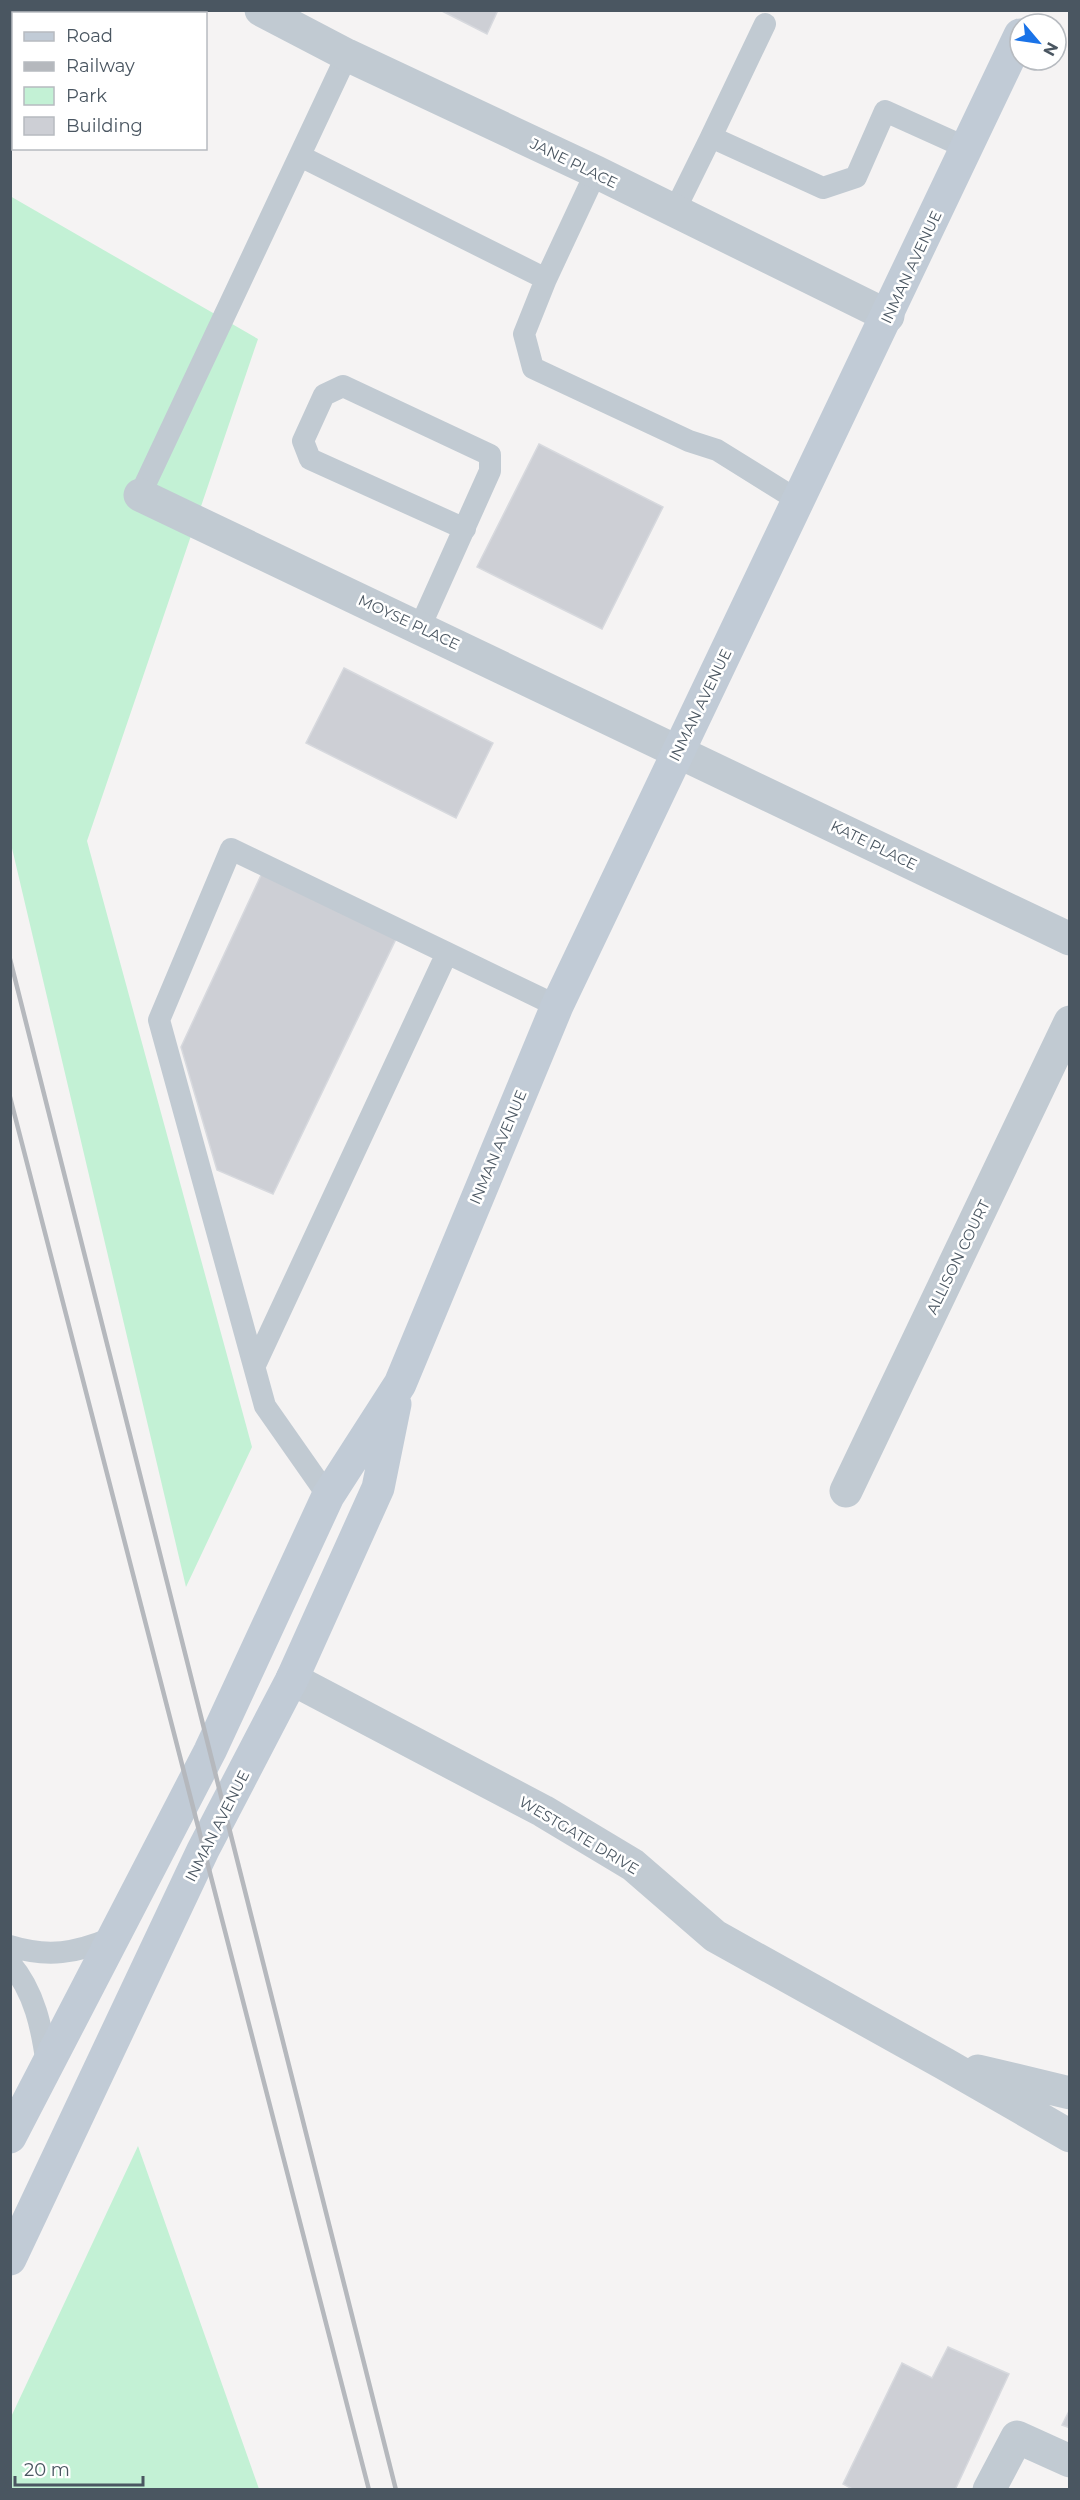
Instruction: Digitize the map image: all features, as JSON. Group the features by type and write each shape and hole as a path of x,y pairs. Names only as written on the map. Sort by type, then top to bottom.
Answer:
{"main road":[{"name":"INMAN AVENUE","path":"10,2137 210,1751 328,1496 400,1384 557,1006 1008,61"},
{"name":"INMAN AVENUE","path":"10,2259 203,1850 292,1679 378,1488 400,1384"}],"street":[{"name":"JANE PLACE","path":"261,10 346,55 596,172 888,316"},
{"name":"MOYSE PLACE","path":"140,495 678,750"},
{"name":"KATE PLACE","path":"678,750 1070,939"},
{"name":"ALLISON COURT","path":"846,1491 1070,1022"},
{"name":"WESTGATE DRIVE","path":"292,1679 543,1811 633,1866 715,1936 1070,2136"},
{"name":"WESTGATE DRIVE","path":"945,2064 1070,2093"},
{"path":"989,2490 1017,2437 1070,2461"}],"lane":[{"path":"674,212 765,24"},
{"path":"140,495 346,55"},
{"path":"711,136 823,188 856,177 885,111 967,148"},
{"path":"300,156 546,279"},
{"path":"596,172 546,279 524,334 533,368 689,441 717,450 799,501"},
{"path":"420,627 465,529 490,471 490,455 343,386 324,395 303,441 310,459 465,529"},
{"path":"328,1496 265,1406 159,1020 231,849 557,1006"},
{"path":"255,1365 447,953"},
{"path":"10,1946 50,1955 69,1953 112,1938"},
{"path":"10,1964 20,1975 37,2010 47,2065"}],"green space":[{"path":"10,196 258,339 87,841 252,1447 186,1587 11,844"},
{"path":"138,2146 259,2489 11,2489 11,2417"}],"building":[{"path":"440,10 498,10 487,34"},
{"path":"539,444 663,507 602,629 477,567"},
{"path":"344,668 493,743 456,818 306,743"},
{"path":"263,871 396,939 273,1194 217,1170 181,1047"},
{"path":"948,2347 1009,2374 955,2490 854,2490 843,2484 902,2363 932,2378"},
{"path":"1070,2409 1070,2428 1062,2425"}],"railway":[{"path":"10,959 396,2490"},
{"path":"10,1097 369,2490"}]}
